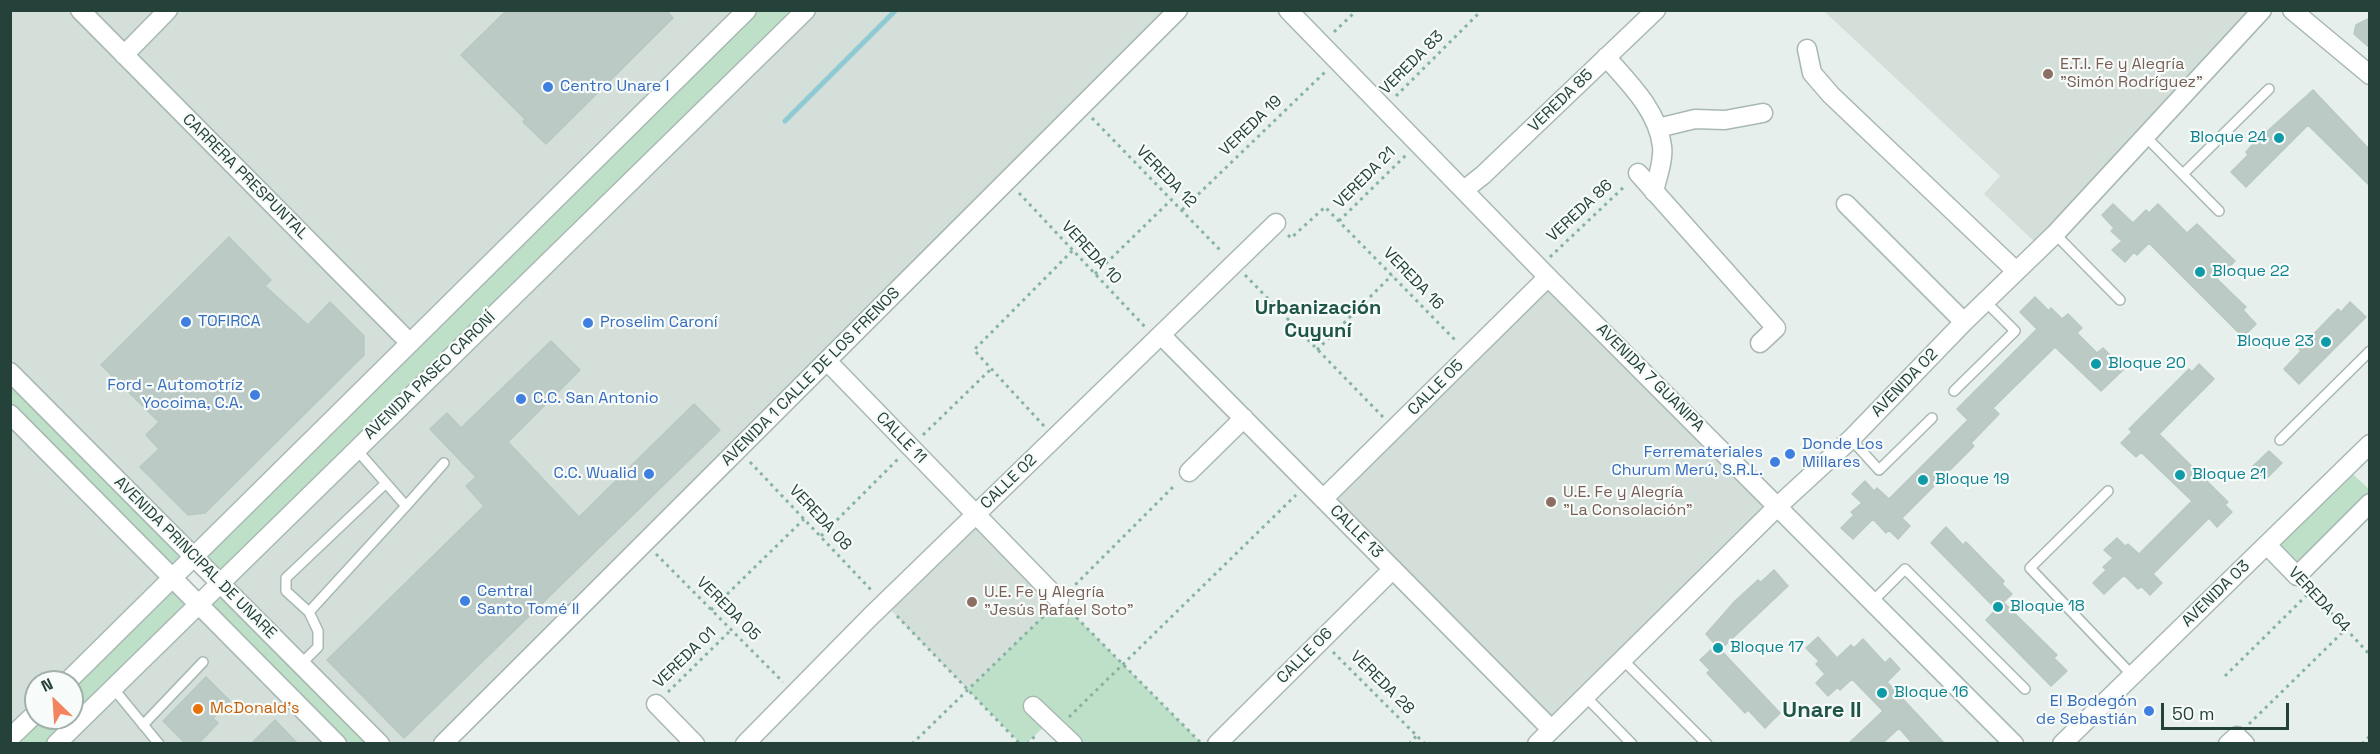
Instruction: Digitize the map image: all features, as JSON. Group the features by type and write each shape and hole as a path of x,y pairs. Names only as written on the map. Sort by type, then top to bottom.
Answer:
{"street":[{"name":"CARRERA PRESPUNTAL","path":"80,10 410,343"},
{"path":"124,55 168,10"},
{"path":"79,670 747,10"},
{"name":"AVENIDA PASEO CARONÍ","path":"56,744 806,10"},
{"name":"AVENIDA 1 CALLE DE LOS FRENOS","path":"443,744 1178,10"},
{"name":"AVENIDA 7 GUANIPA","path":"1288,10 1543,272 2014,744"},
{"name":"VEREDA 85","path":"1464,190 1483,175 1656,10"},
{"name":"AVENIDA 02","path":"1537,744 1778,506 1851,439 1964,322 2055,234 2262,10"},
{"path":"2292,10 2370,75"},
{"path":"1807,49 1812,73 1831,96 2016,271"},
{"path":"1606,57 1636,92 1658,128 1663,147 1654,192"},
{"path":"1658,128 1695,119 1725,120 1763,112"},
{"path":"1638,173 1776,328 1760,343"},
{"path":"1846,204 1964,322"},
{"name":"CALLE 02","path":"745,744 884,603 1276,223"},
{"name":"CALLE 05","path":"1323,499 1470,354 1543,272"},
{"name":"CALLE 13","path":"1161,335 1551,729"},
{"name":"CALLE 11","path":"827,362 1059,600"},
{"name":"AVENIDA PRINCIPAL DE UNARE","path":"10,372 380,744"},
{"name":"AVENIDA PRINCIPAL DE UNARE","path":"10,414 337,744"},
{"path":"1189,472 1244,418"},
{"name":"AVENIDA 03","path":"2062,744 2370,444"},
{"path":"2297,576 2370,503"},
{"name":"VEREDA 64","path":"2267,545 2297,576"},
{"name":"CALLE 06","path":"1224,741 1393,569"},
{"path":"656,704 695,744"},
{"path":"1033,706 1073,744"},
{"path":"10,738 24,725"}],"lane":[{"path":"2183,174 2269,89"},
{"path":"2146,137 2219,211"},
{"path":"2055,234 2120,300"},
{"path":"1954,391 2014,331 1985,301"},
{"path":"2280,440 2370,351"},
{"path":"1851,439 1879,470 1932,418"},
{"path":"356,449 406,506"},
{"path":"309,612 444,463"},
{"path":"302,664 318,646 318,632 309,612 286,591 286,578 386,483"},
{"path":"2108,491 2030,568 2132,675"},
{"path":"1873,601 1905,569 2025,689"},
{"path":"1622,659 1707,744"},
{"path":"143,725 203,662"},
{"path":"113,688 159,744"},
{"path":"1585,696 1632,744"}],"path":[{"path":"1322,44 1356,10"},
{"name":"VEREDA 83","path":"1384,108 1482,10"},
{"name":"VEREDA 19","path":"1182,210 1337,60"},
{"name":"VEREDA 12","path":"1081,107 1395,429"},
{"name":"VEREDA 21","path":"1276,223 1291,238 1325,207 1339,221 1418,143"},
{"name":"VEREDA 86","path":"1543,272 1638,173"},
{"name":"VEREDA 10","path":"1008,182 1145,327 1161,335"},
{"path":"1095,274 1171,200"},
{"name":"VEREDA 16","path":"1339,221 1470,354"},
{"path":"1055,437 974,350 1073,250"},
{"path":"1317,350 1392,275"},
{"path":"820,536 991,369"},
{"name":"VEREDA 08","path":"738,449 1020,744"},
{"path":"912,744 1189,472"},
{"path":"1058,728 1308,483"},
{"name":"VEREDA 01","path":"711,610 804,519"},
{"name":"VEREDA 05","path":"645,542 794,694"},
{"name":"VEREDA 64","path":"2297,576 2370,655"},
{"path":"2225,676 2311,591"},
{"path":"1059,600 1201,744"},
{"path":"2236,741 2346,629"},
{"name":"VEREDA 01","path":"656,704 731,630"},
{"name":"VEREDA 28","path":"1322,640 1425,744"},
{"path":"1409,744 1417,735"},
{"path":"2362,744 2370,736"}],"shaded area":[{"path":"11,11 747,11 79,670 24,670 24,725 11,738"},
{"path":"806,11 1178,11 443,743 56,744 70,730 84,730 84,717"},
{"name":"E.T.I. Fe y Alegría \"Simón Rodríguez\"","path":"1824,11 2262,11 2040,247 1984,194 2000,176"},
{"name":"U.E. Fe y Alegría \"La Consolación\"","path":"1548,277 1778,506 1551,729 1323,499"},
{"name":"U.E. Fe y Alegría \"Jesús Rafael Soto\"","path":"976,514 1059,600 968,690 884,603"}],"green space":[{"path":"747,11 806,11 221,582 380,743 337,743 198,604 220,582 194,558 172,578 11,414 10,372 194,557"},
{"path":"2346,468 2369,489 2369,503 2297,576 2267,545"},
{"path":"172,578 198,604 84,716 84,670"},
{"path":"1059,600 1201,743 1073,743 1050,721 1027,743 1020,743 968,690"},
{"path":"24,730 69,730 56,743 11,743"}],"building":[{"name":"Centro Unare I","path":"507,10 666,10 673,18 546,144 523,122 525,119 461,55"},
{"path":"2370,18 2370,48 2354,34 2356,25"},
{"name":"Bloque 24","path":"2313,90 2370,150 2370,186 2308,125 2246,187 2231,172 2248,155 2246,152 2252,145"},
{"name":"Bloque 22","path":"2113,204 2133,223 2146,210 2149,213 2158,204 2187,233 2197,224 2235,261 2217,279 2246,307 2243,310 2256,324 2243,337 2149,243 2137,255 2134,252 2125,262 2112,250 2122,241 2111,231 2114,228 2102,215"},
{"name":"Ford - Automotríz Yocoima, C.A.","path":"229,237 271,280 265,286 308,325 330,302 364,336 364,355 205,513 188,515 140,467 159,449 146,435 159,422 101,365"},
{"path":"2035,297 2049,311 2051,308 2062,319 2068,314 2082,328 2077,333 2097,353 2103,348 2124,369 2101,391 2055,347 1993,408 1999,414 1971,443 1974,446 1902,518 1910,526 1898,539 1889,530 1886,533 1873,519 1853,539 1841,528 1854,515 1851,512 1862,503 1852,494 1865,481 1874,491 1877,488 1889,499 1968,420 1957,409 2037,329 2020,312"},
{"name":"Bloque 23","path":"2350,302 2366,317 2299,384 2284,369 2301,351 2299,349 2338,309 2341,312"},
{"name":"Central Santo Tomé II","path":"551,341 580,370 508,442 579,517 694,404 720,430 404,738 327,660 484,506 466,486 476,477 430,429 447,413 461,428"},
{"name":"Bloque 21","path":"2199,364 2214,379 2159,434 2228,502 2225,505 2232,512 2217,527 2209,518 2153,574 2162,583 2150,595 2141,586 2138,589 2124,575 2104,594 2093,583 2106,570 2103,567 2113,558 2104,550 2117,538 2139,554 2192,501 2141,452 2136,457 2121,443 2132,432 2129,429 2189,369 2192,372"},
{"path":"2269,451 2282,463 2265,480 2252,467"},
{"path":"1946,527 1963,545 1966,542 2004,581 2002,584 2012,594 1996,609 1931,543"},
{"path":"1774,570 1788,586 1720,650 1706,634 1735,601 1758,580 1761,582"},
{"path":"2003,602 2057,655 2054,658 2067,671 2051,686 1986,620"},
{"name":"Bloque 16","path":"1818,637 1837,658 1851,645 1854,648 1863,639 1885,663 1890,658 1900,669 1887,682 1945,744 1913,744 1899,728 1882,744 1848,744 1883,711 1852,679 1840,690 1838,687 1828,696 1816,683 1825,674 1816,664 1819,661 1806,648"},
{"path":"1716,645 1780,713 1765,728 1748,710 1745,713 1707,673 1710,670 1700,660"},
{"name":"McDonald's","path":"206,677 230,701 213,718 218,723 198,744 186,744 163,721"},
{"path":"275,720 298,744 251,744"}],"waterway":[{"path":"785,121 896,10"}],"place":[{"name":"E.T.I. Fe y Alegría \"Simón Rodríguez\"","path":"2048,74"},
{"name":"Centro Unare I","path":"548,87"},
{"name":"Bloque 24","path":"2279,138"},
{"name":"Bloque 22","path":"2200,272"},
{"name":"TOFIRCA","path":"186,322"},
{"name":"Proselim Caroní","path":"588,323"},
{"name":"Bloque 23","path":"2326,342"},
{"name":"Bloque 20","path":"2096,364"},
{"name":"Ford - Automotríz Yocoima, C.A.","path":"255,395"},
{"name":"C.C. San Antonio","path":"521,399"},
{"name":"Donde Los Millares","path":"1790,454"},
{"name":"Ferremateriales Churum Merú, S.R.L.","path":"1775,462"},
{"name":"C.C. Wualid","path":"649,474"},
{"name":"Bloque 21","path":"2180,475"},
{"name":"Bloque 19","path":"1923,480"},
{"name":"U.E. Fe y Alegría \"La Consolación\"","path":"1551,502"},
{"name":"Central Santo Tomé II","path":"465,601"},
{"name":"U.E. Fe y Alegría \"Jesús Rafael Soto\"","path":"972,602"},
{"name":"Bloque 18","path":"1998,607"},
{"name":"Bloque 17","path":"1718,648"},
{"name":"Bloque 16","path":"1882,693"},
{"name":"McDonald's","path":"198,709"},
{"name":"El Bodegón de Sebastián","path":"2149,711"}],"district":[{"name":"Urbanización Cuyuní","path":"1318,320"},
{"name":"Unare II","path":"1822,711"}]}
